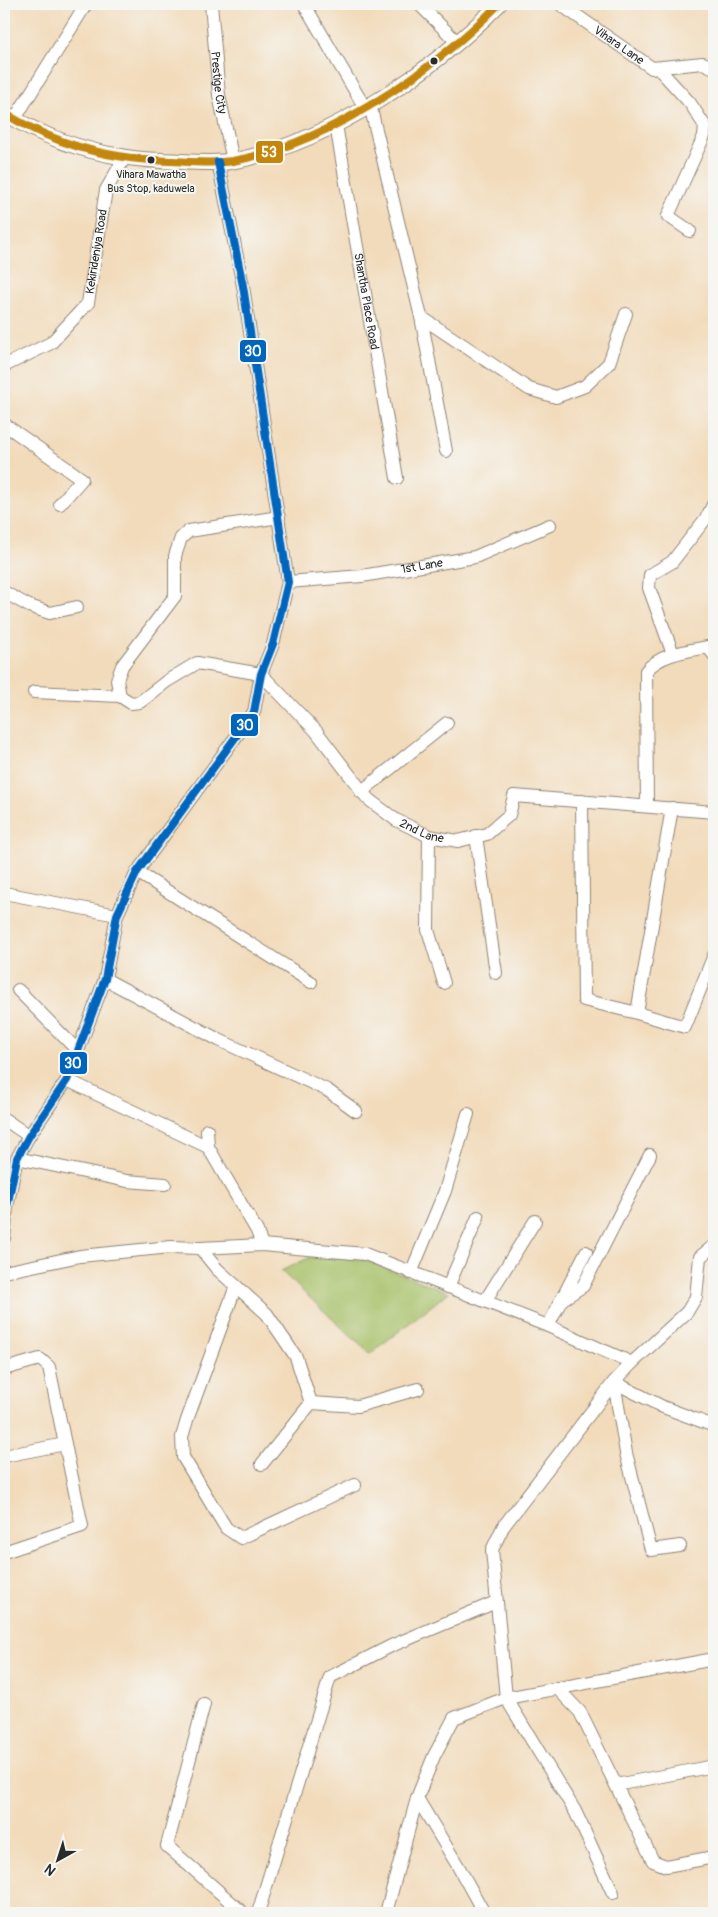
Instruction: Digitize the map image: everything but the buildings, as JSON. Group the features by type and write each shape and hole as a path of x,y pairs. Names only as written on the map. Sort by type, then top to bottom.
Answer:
{"main road":[{"path":"9,117 45,134 86,149 124,157 192,162 226,162 292,144 336,125 367,106 458,43 500,4"}],"street":[{"path":"9,117 86,4"},
{"name":"Prestige City","path":"211,4 226,162"},
{"path":"304,4 367,106 421,317 446,451"},
{"path":"420,4 458,43"},
{"name":"Vihara Lane","path":"560,4 652,68 703,63 714,68"},
{"path":"658,68 690,103 705,126 704,136 668,216 690,231"},
{"name":"Shantha Place Road","path":"336,125 396,478"},
{"name":"Kekirideniya Road","path":"4,366 51,343 88,303 106,190 124,157"},
{"path":"4,1238 17,1158 29,1136 67,1080 104,979 117,915 137,872 254,712 261,674 273,644 288,582 226,162"},
{"path":"421,317 529,388 556,397 585,386 609,363 626,314"},
{"path":"4,424 82,479 60,504"},
{"path":"673,654 649,588 650,575 672,562 707,517 714,502"},
{"path":"120,696 117,680 122,666 174,596 175,556 181,538 189,531 279,517"},
{"name":"1st Lane","path":"288,582 362,576 475,558 550,525"},
{"path":"4,592 29,606 50,613 76,607"},
{"path":"647,806 646,671 653,662 673,654 708,647 714,655"},
{"path":"34,692 120,696 131,704 140,702 167,681 197,663 261,674"},
{"name":"2nd Lane","path":"261,674 316,731 368,799 396,820 429,836 458,841 487,834 509,815 514,796 714,812"},
{"path":"361,792 447,723"},
{"path":"582,801 584,1000 685,1027 714,955"},
{"path":"638,1013 672,808"},
{"path":"429,836 428,930 444,983"},
{"path":"476,836 496,973"},
{"path":"137,872 311,982"},
{"path":"4,893 117,915"},
{"path":"104,979 219,1040 327,1090 356,1112"},
{"path":"18,990 78,1051"},
{"path":"67,1080 208,1147"},
{"path":"411,1273 445,1191 468,1114"},
{"path":"4,1119 29,1136"},
{"path":"207,1130 208,1147 257,1231 262,1245"},
{"path":"560,1302 583,1286 650,1155"},
{"path":"17,1158 127,1181 165,1184"},
{"path":"448,1287 478,1217"},
{"path":"485,1301 535,1222"},
{"path":"4,1272 80,1256 171,1247 200,1248 262,1245 365,1254 548,1326 632,1363"},
{"path":"200,1248 218,1269 267,1314 296,1357 310,1403"},
{"path":"613,1893 575,1811 506,1698 492,1550 503,1527 614,1382 687,1312 696,1297 700,1257 712,1248 714,1249"},
{"path":"548,1326 586,1252"},
{"path":"236,1286 187,1420 182,1437 183,1457 226,1528 241,1538 355,1485"},
{"path":"4,1369 40,1360 49,1367 82,1526 4,1552"},
{"path":"614,1382 663,1407 714,1426"},
{"path":"614,1382 626,1453 651,1550 680,1546"},
{"path":"310,1403 358,1406 418,1389"},
{"path":"262,1464 310,1403"},
{"path":"4,1456 65,1444"},
{"path":"258,1913 330,1677 391,1646 496,1602"},
{"path":"386,1913 417,1798 434,1756 454,1718 506,1698 714,1659"},
{"path":"557,1688 580,1712 653,1860 666,1866 714,1857"},
{"path":"204,1704 167,1846 243,1913"},
{"path":"616,1785 714,1766"},
{"path":"417,1798 484,1913"}],"green space":[{"path":"319,1253 364,1260 449,1292 370,1354 281,1271"}],"transit line":[{"name":"53","path":"4,113 47,135 93,151 130,158 154,160 233,161 269,152 306,138 342,121 377,101 443,55 499,4"},
{"name":"30","path":"4,1238 7,1207 17,1158 29,1136 67,1080 105,979 117,915 137,872 254,712 261,674 273,644 288,582 243,286 218,162"}],"place":[{"name":"Vihara Mawatha Bus Stop, kaduwela","path":"151,160"}]}
